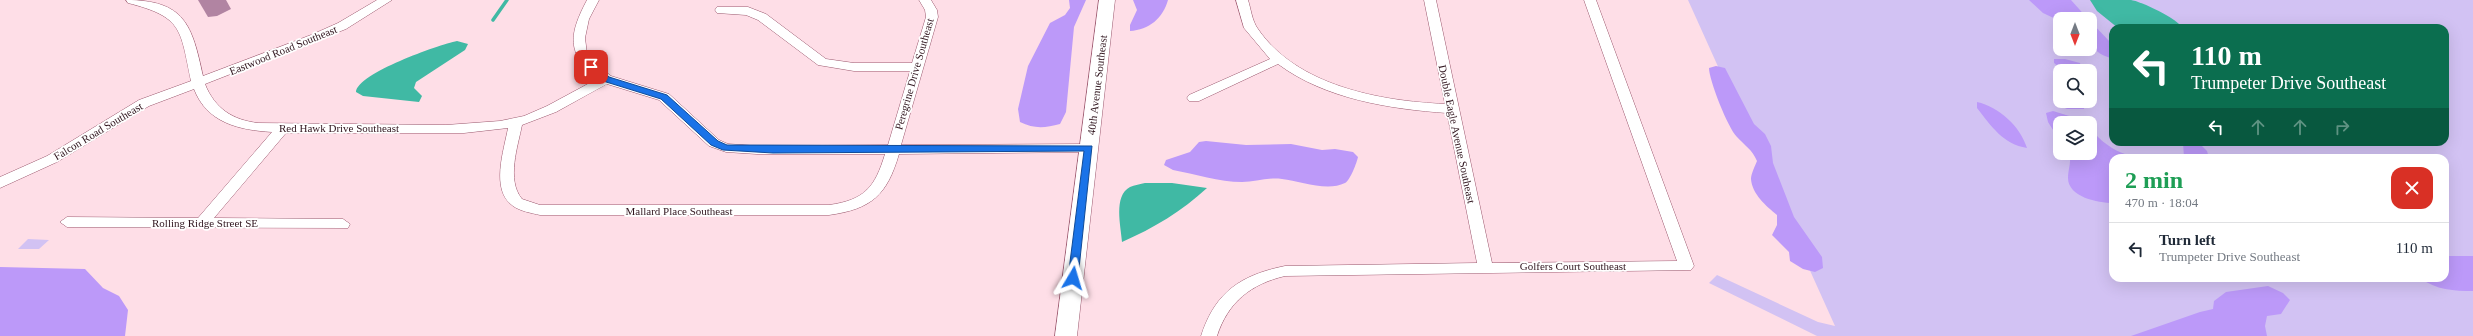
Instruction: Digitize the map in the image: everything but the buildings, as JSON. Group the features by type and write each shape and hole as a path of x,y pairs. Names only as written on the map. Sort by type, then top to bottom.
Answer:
{"street":[{"name":"Red Hawk Drive Southeast","path":"132,0 156,6 180,22 192,46 198,83 214,111 240,124 283,128 474,128 516,122 558,107 606,79"},
{"name":"Eastwood Road Southeast","path":"198,83 315,38 342,26 386,0"},
{"path":"593,0 583,19 579,47 581,54 591,67 606,79 664,97 714,143 726,148 1089,148"},
{"name":"Peregrine Drive Southeast","path":"893,149 932,17 931,10 924,0"},
{"name":"40th Avenue Southeast","path":"1066,336 1107,0"},
{"path":"1242,0 1244,12 1252,29 1280,59 1322,83 1356,96 1398,105 1452,109"},
{"name":"Double Eagle Avenue Southeast","path":"1430,0 1485,267"},
{"name":"Golfers Court Southeast","path":"1209,336 1216,313 1223,304 1245,284 1272,273 1315,269 1686,266 1590,0"},
{"path":"721,10 748,11 762,17 822,62 854,67 917,67"},
{"path":"1194,98 1280,59"},
{"name":"Falcon Road Southeast","path":"0,183 52,159 144,103 198,83"},
{"name":"Mallard Place Southeast","path":"516,122 507,181 509,194 516,202 540,210 841,209 858,204 879,188 893,149"},
{"path":"202,223 283,128"},
{"name":"Rolling Ridge Street SE","path":"67,222 343,224"}],"shaded area":[{"path":"1069,0 1086,0 1074,27 1066,112 1060,124 1040,127 1030,126 1020,122 1018,109 1028,66 1050,23 1065,15 1070,8"},
{"path":"1133,0 1168,0 1163,12 1154,22 1143,28 1130,31 1130,25 1137,10"},
{"path":"1688,0 2473,0 2473,336 1817,336 1709,283 1717,275 1818,322 1835,326"},
{"path":"2029,0 2071,0 2082,12 2053,12 2053,18 2043,13"},
{"path":"2090,0 2131,0 2167,15 2179,24 2113,24 2097,11"},
{"path":"2097,28 2109,41 2109,57 2097,51"},
{"path":"457,41 468,44 465,50 416,82 414,88 422,96 419,102 363,96 356,92 360,85 384,69 417,54"},
{"path":"2054,59 2065,59 2080,64 2055,64"},
{"path":"1716,66 1725,68 1754,124 1765,134 1771,146 1773,163 1794,217 1822,257 1823,268 1815,272 1803,269 1790,261 1789,252 1772,235 1777,225 1777,215 1764,204 1754,190 1751,177 1757,161 1751,151 1733,132 1724,114 1715,93 1709,68"},
{"path":"1977,102 1993,108 2008,119 2019,132 2027,148 2011,143 1999,134 1977,108"},
{"path":"2065,108 2084,108 2084,109"},
{"path":"2053,111 2069,116 2053,116 2053,130 2048,122 2046,113"},
{"path":"2097,136 2109,146 2126,154 2109,154 2109,203 2085,198 2073,190 2069,185 2068,178 2070,160 2097,160"},
{"path":"1206,141 1246,145 1291,144 1322,150 1335,149 1353,152 1358,157 1347,182 1330,186 1277,179 1242,182 1225,181 1173,170 1164,165 1166,160 1190,152 1199,142"},
{"path":"2183,146 2202,146 2208,154 2184,154"},
{"path":"1145,183 1172,183 1207,188 1188,204 1167,218 1122,242 1119,212 1121,197 1130,187"},
{"path":"28,239 49,240 39,249 18,249"},
{"path":"2449,256 2473,256 2473,291 2452,290 2426,282 2449,282"},
{"path":"0,267 85,269 103,288 119,296 128,310 125,336 0,336"},
{"path":"2268,286 2283,293 2290,300 2281,314 2267,316 2265,326 2267,336 2131,336 2200,312 2213,309 2214,301 2226,292"}],"waterway":[{"path":"493,20 507,0"}],"route":[{"path":"591,67 606,79 664,97 714,143 726,148 740,150 773,150 1089,148 1073,278"}]}
